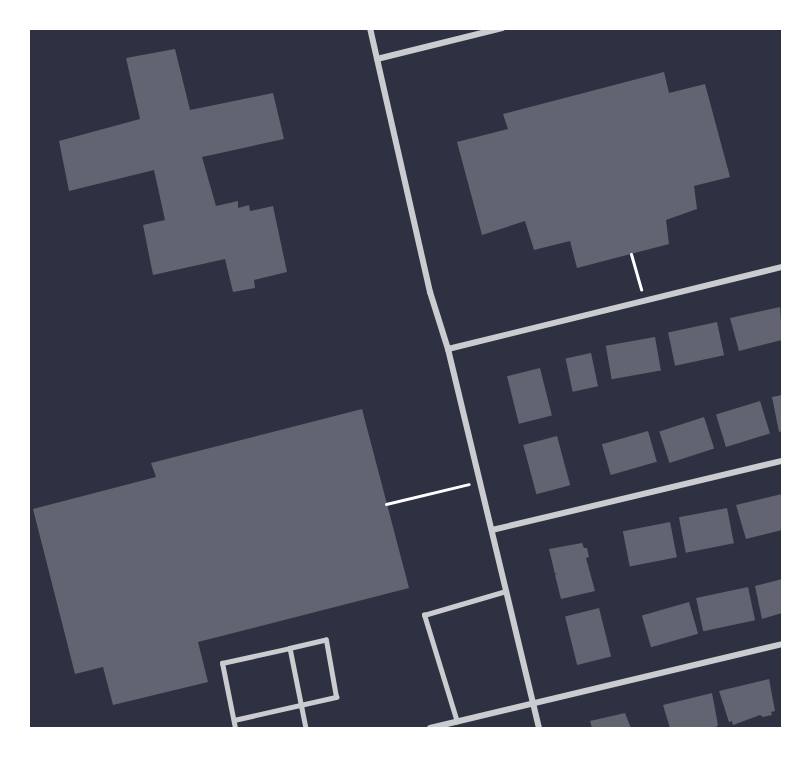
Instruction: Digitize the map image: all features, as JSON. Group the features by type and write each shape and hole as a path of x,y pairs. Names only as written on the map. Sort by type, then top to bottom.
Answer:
{"street":[{"path":"370,28 430,292 448,349 539,729"},
{"path":"377,59 502,28"},
{"path":"448,349 783,267"},
{"path":"492,530 783,461"},
{"path":"430,729 783,644"}],"lane":[{"path":"457,722 424,615 506,591"},
{"path":"234,720 336,698 326,640 222,663 235,729"},
{"path":"290,648 306,729"}],"path":[{"path":"632,254 638,278"},
{"path":"386,504 480,482"}],"building":[{"path":"175,49 190,110 273,93 284,139 202,157 216,206 238,201 238,208 249,205 250,211 273,206 287,272 254,280 255,288 233,292 225,259 153,275 143,225 165,220 154,170 69,191 59,141 140,119 126,58"},
{"path":"664,72 669,93 705,84 730,177 694,186 697,209 666,220 669,244 577,268 570,241 534,250 525,221 482,235 457,142 508,129 503,114"},
{"path":"780,307 782,340 739,351 730,318"},
{"path":"717,322 724,355 675,366 668,332"},
{"path":"655,337 661,370 612,379 606,346"},
{"path":"591,353 598,386 573,392 566,358"},
{"path":"540,368 552,416 519,424 507,376"},
{"path":"782,395 782,431 779,432 772,397"},
{"path":"760,401 770,434 726,447 716,414"},
{"path":"362,409 409,588 198,642 208,682 113,705 103,667 75,674 33,509 156,477 151,463"},
{"path":"704,417 714,448 669,463 659,432"},
{"path":"648,431 657,462 611,475 602,444"},
{"path":"557,436 570,485 536,494 523,445"},
{"path":"782,494 782,530 746,539 736,505"},
{"path":"727,508 734,543 686,553 679,517"},
{"path":"670,522 677,557 630,566 623,531"},
{"path":"582,543 584,548 587,548 589,557 586,558 595,591 561,599 555,575 558,573 555,574 549,549"},
{"path":"782,579 782,613 762,619 755,586"},
{"path":"748,587 755,620 703,631 696,598"},
{"path":"689,602 698,634 651,647 642,616"},
{"path":"599,608 611,657 577,665 565,616"},
{"path":"769,679 775,711 771,712 772,715 763,717 760,715 733,725 732,721 729,722 719,691"},
{"path":"712,693 718,725 715,728 670,728 663,705"},
{"path":"625,713 631,728 592,728 590,721"}]}
